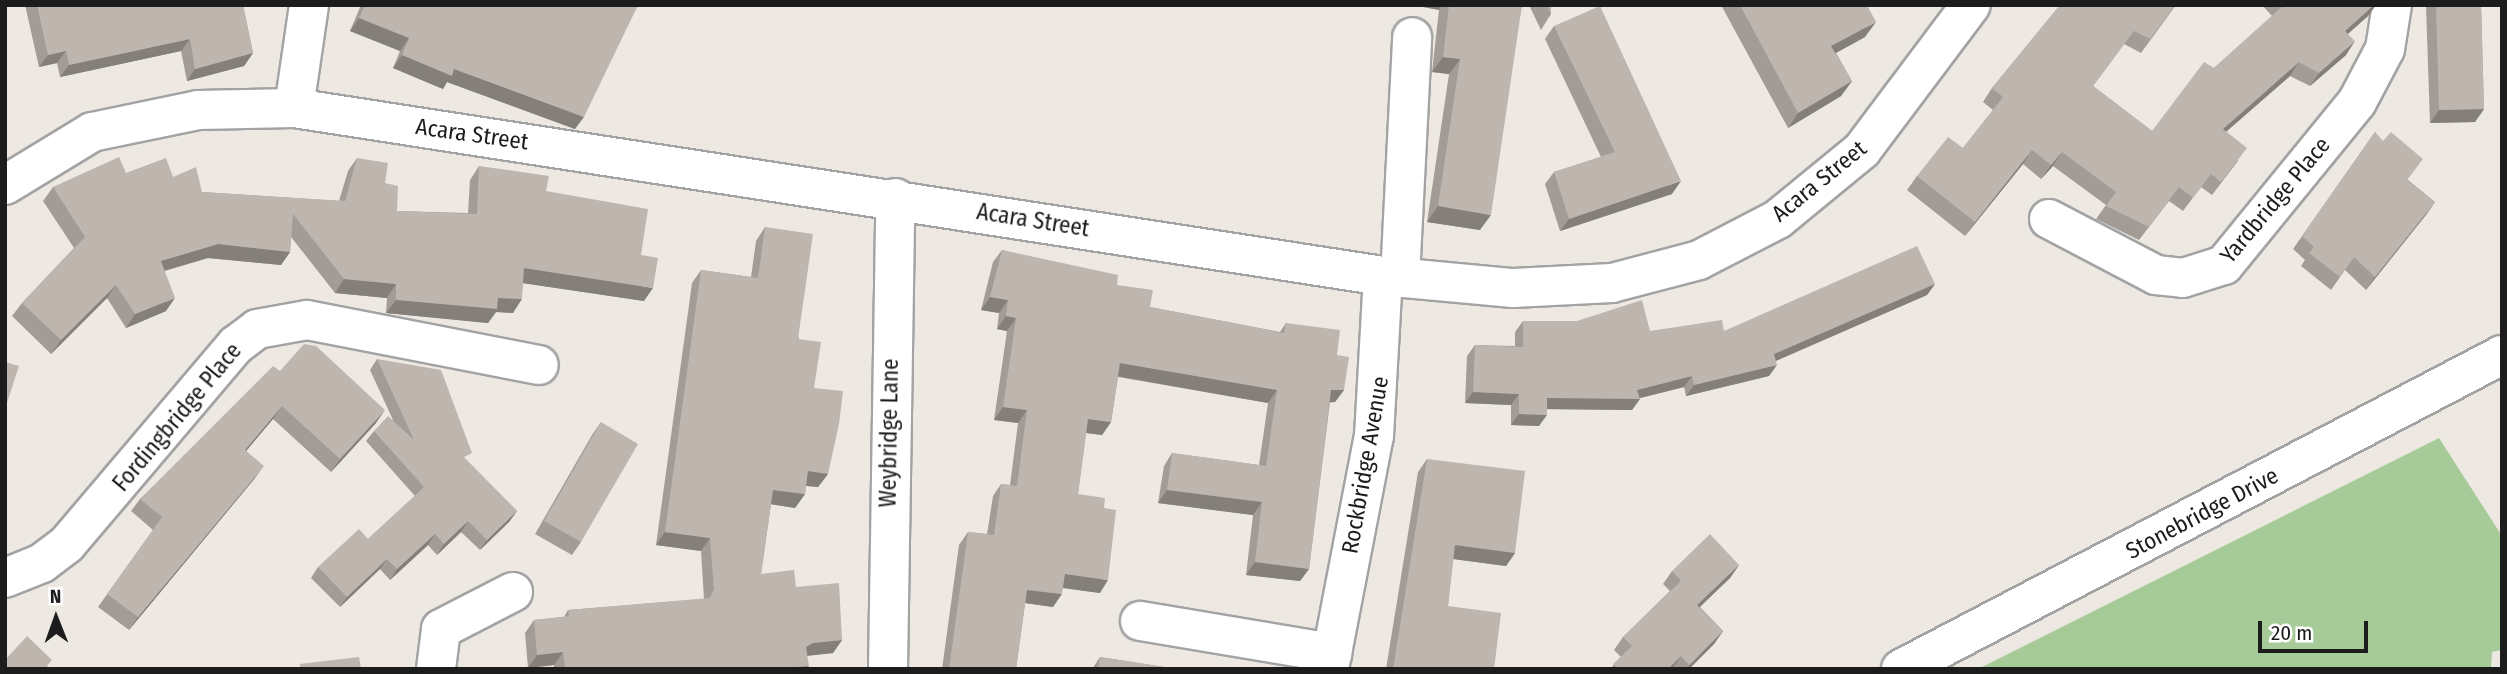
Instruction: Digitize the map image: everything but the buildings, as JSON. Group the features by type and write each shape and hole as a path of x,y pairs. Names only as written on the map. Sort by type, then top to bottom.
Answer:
{"street":[{"path":"294,108 309,5"},
{"name":"Acara Street","path":"5,185 92,132 198,110 294,108 895,198 1392,277 1513,288 1612,283 1699,260 1778,219 1862,150 1971,5"},
{"name":"Yardbridge Place","path":"2049,219 2155,275 2183,278 2224,265 2357,102 2385,50 2392,5"},
{"name":"Rockbridge Avenue","path":"1140,621 1331,661 1374,436 1392,277 1412,37"},
{"name":"Weybridge Lane","path":"888,669 895,198"},
{"name":"Fordingbridge Place","path":"5,578 67,544 203,382 257,329 307,320 538,365"},
{"name":"Stonebridge Drive","path":"1901,669 2502,355"},
{"path":"436,669 441,629 513,592"}],"green space":[{"path":"2439,438 2502,536 2502,650 2492,652 2491,669 1978,669"}]}
